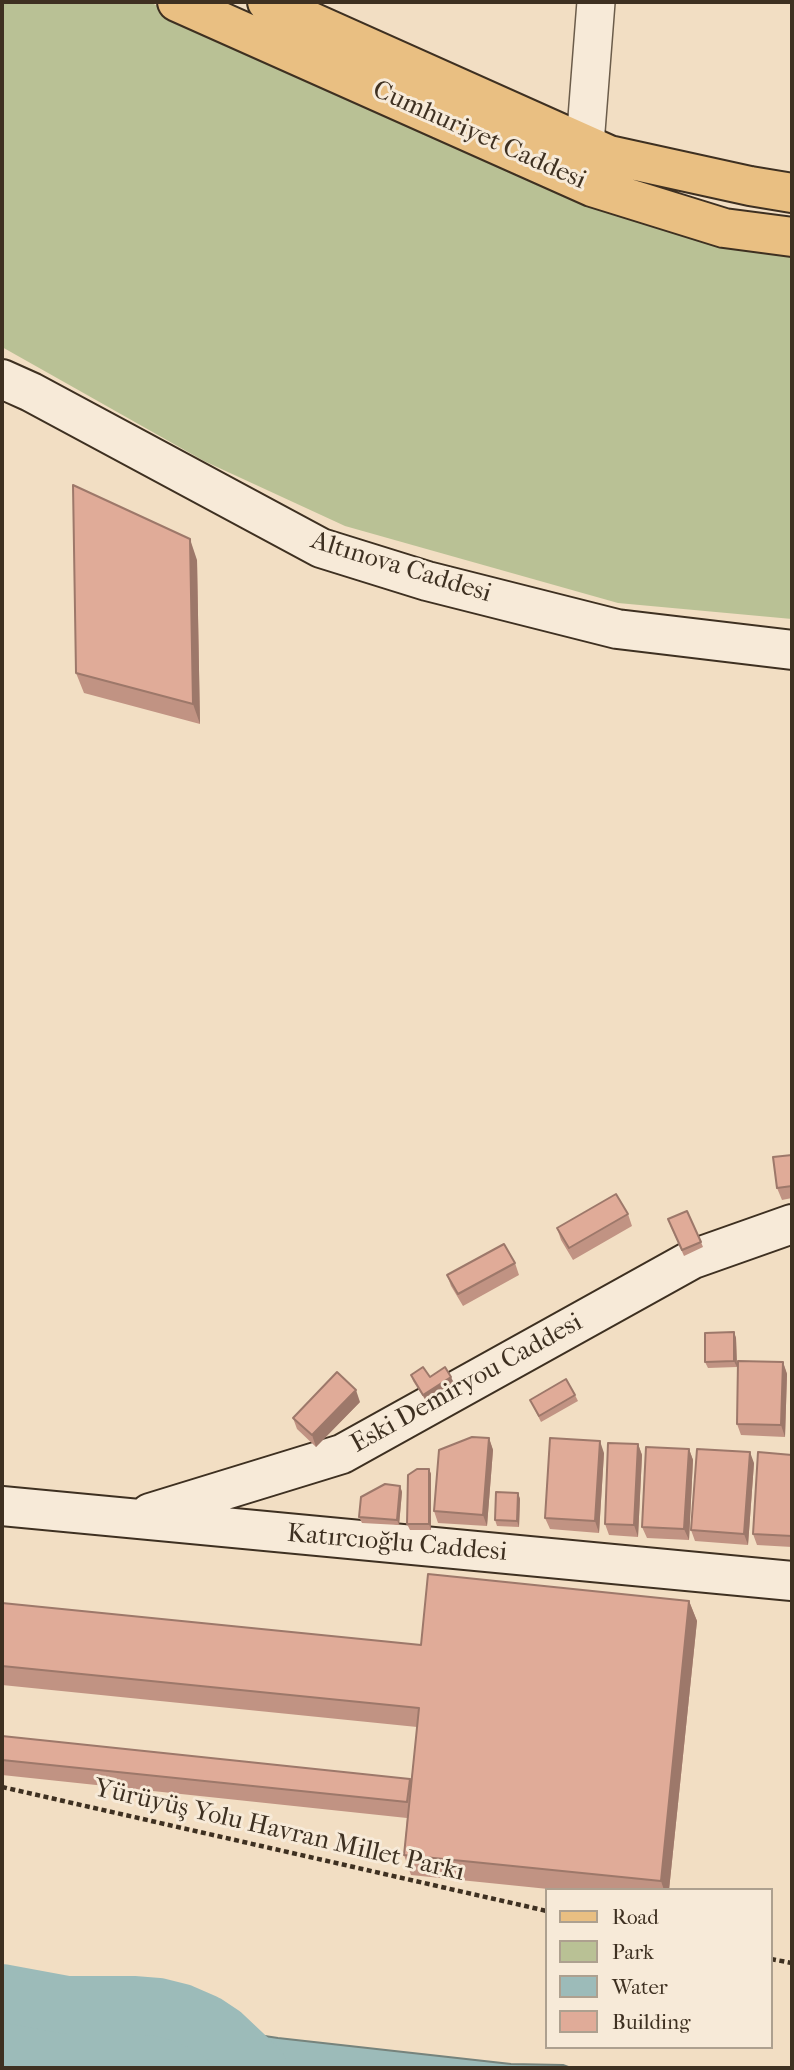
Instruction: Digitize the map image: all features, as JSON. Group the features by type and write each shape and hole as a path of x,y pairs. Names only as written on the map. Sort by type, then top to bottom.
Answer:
{"main road":[{"name":"Cumhuriyet Caddesi","path":"177,2 592,187 724,228 792,237"},
{"name":"Cumhuriyet Caddesi","path":"267,2 609,155 750,186 792,192"},
{"name":"Altınova Caddesi","path":"2,379 321,548 427,581 617,629 792,650"},
{"name":"Eski Demiryou Caddesi","path":"131,1519 342,1454 693,1259 792,1224"},
{"name":"Katırcıoğlu Caddesi","path":"2,1506 792,1581"}],"street":[{"path":"585,144 596,2"}],"path":[{"name":"Yürüyüş Yolu Havran Millet Parkı","path":"2,1787 546,1911"},
{"path":"773,1959 792,1963"}],"green space":[{"path":"2,2 149,2 610,209 792,248 792,619 618,603 345,526 204,461 2,347"}],"water":[{"path":"2,1989 72,2007 278,2038 511,2064 563,2065 571,2068 2,2068"}],"building":[{"path":"73,485 190,539 193,704 76,673"},
{"path":"792,1155 792,1186 777,1188 773,1157"},
{"path":"616,1194 628,1214 569,1248 557,1228"},
{"path":"687,1211 701,1242 682,1250 668,1219"},
{"path":"504,1244 515,1263 458,1294 447,1275"},
{"path":"734,1332 734,1361 705,1362 705,1333"},
{"path":"738,1361 783,1362 781,1425 737,1424"},
{"path":"423,1367 430,1377 445,1367 451,1377 423,1395 411,1375"},
{"path":"337,1372 356,1390 312,1435 293,1418"},
{"path":"566,1379 575,1395 539,1416 530,1400"},
{"path":"472,1437 489,1438 483,1515 434,1511 439,1450"},
{"path":"550,1438 600,1441 595,1521 545,1518"},
{"path":"608,1443 638,1444 634,1525 605,1524"},
{"path":"646,1447 689,1449 684,1529 642,1527"},
{"path":"697,1449 750,1452 744,1534 691,1530"},
{"path":"758,1452 792,1455 792,1536 753,1534"},
{"path":"417,1469 429,1469 429,1524 407,1524 408,1475"},
{"path":"385,1484 400,1486 397,1520 359,1517 361,1497"},
{"path":"496,1492 518,1493 517,1521 495,1520"},
{"path":"428,1574 689,1601 661,1881 404,1855 419,1708 2,1666 2,1603 421,1645"},
{"path":"2,1736 410,1779 407,1802 2,1760"}],"waterway":[{"path":"2,1993 67,2005 133,2005 182,2013 223,2035 258,2068"}]}
